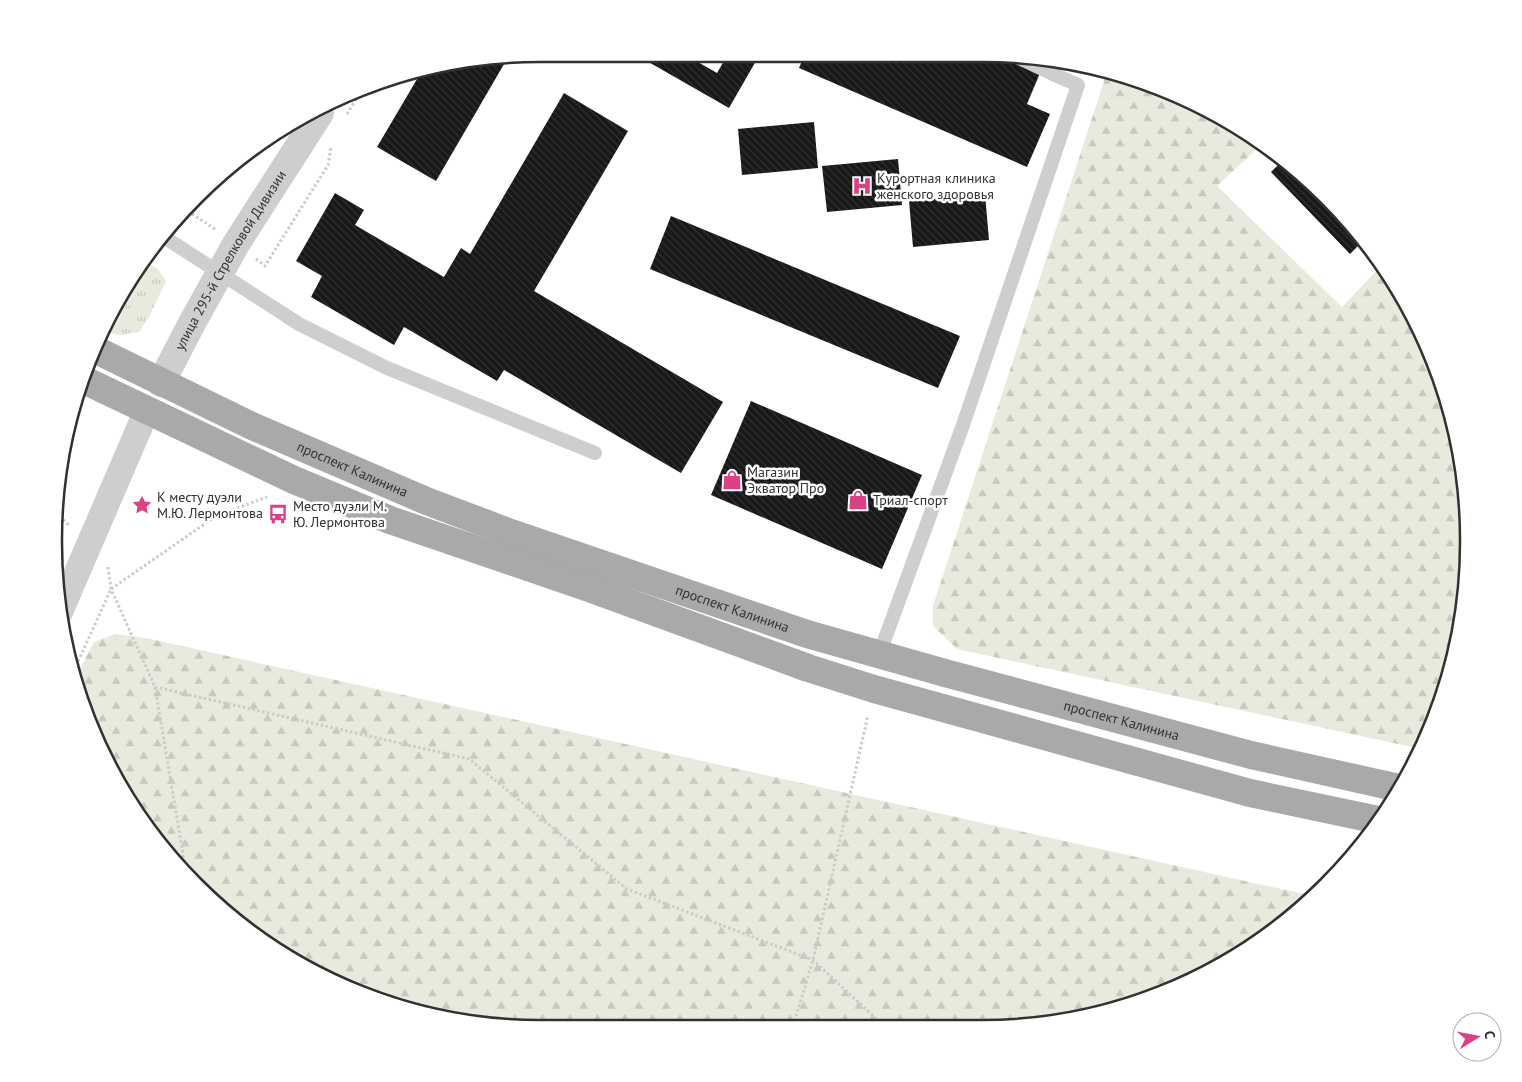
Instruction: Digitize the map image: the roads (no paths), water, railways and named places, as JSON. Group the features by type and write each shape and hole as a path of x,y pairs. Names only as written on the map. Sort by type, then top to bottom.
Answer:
{"main road":[{"name":"проспект Калинина","path":"101,353 252,426 429,502 510,533 807,634 1251,755 1391,786"},
{"path":"90,383 294,480 390,520 589,588 808,668 874,689 1250,794 1371,819"},
{"name":"улица 295-й Стрелковой Дивизии","path":"147,410 161,383"}],"street":[{"name":"улица 295-й Стрелковой Дивизии","path":"161,383 236,244 316,119"},
{"path":"66,597 147,410"}],"lane":[{"path":"879,655 963,425 1078,85 1058,69"},
{"path":"169,240 299,324 387,368 595,453"}],"place":[{"name":"Курортная клиника женского здоровья","path":"862,186"},
{"name":"Магазин Экватор Про","path":"732,480"},
{"name":"Триал-спорт","path":"858,500"},
{"name":"К месту дуэли М.Ю. Лермонтова","path":"142,505"},
{"name":"Место дуэли М. Ю. Лермонтова","path":"278,514"}]}
